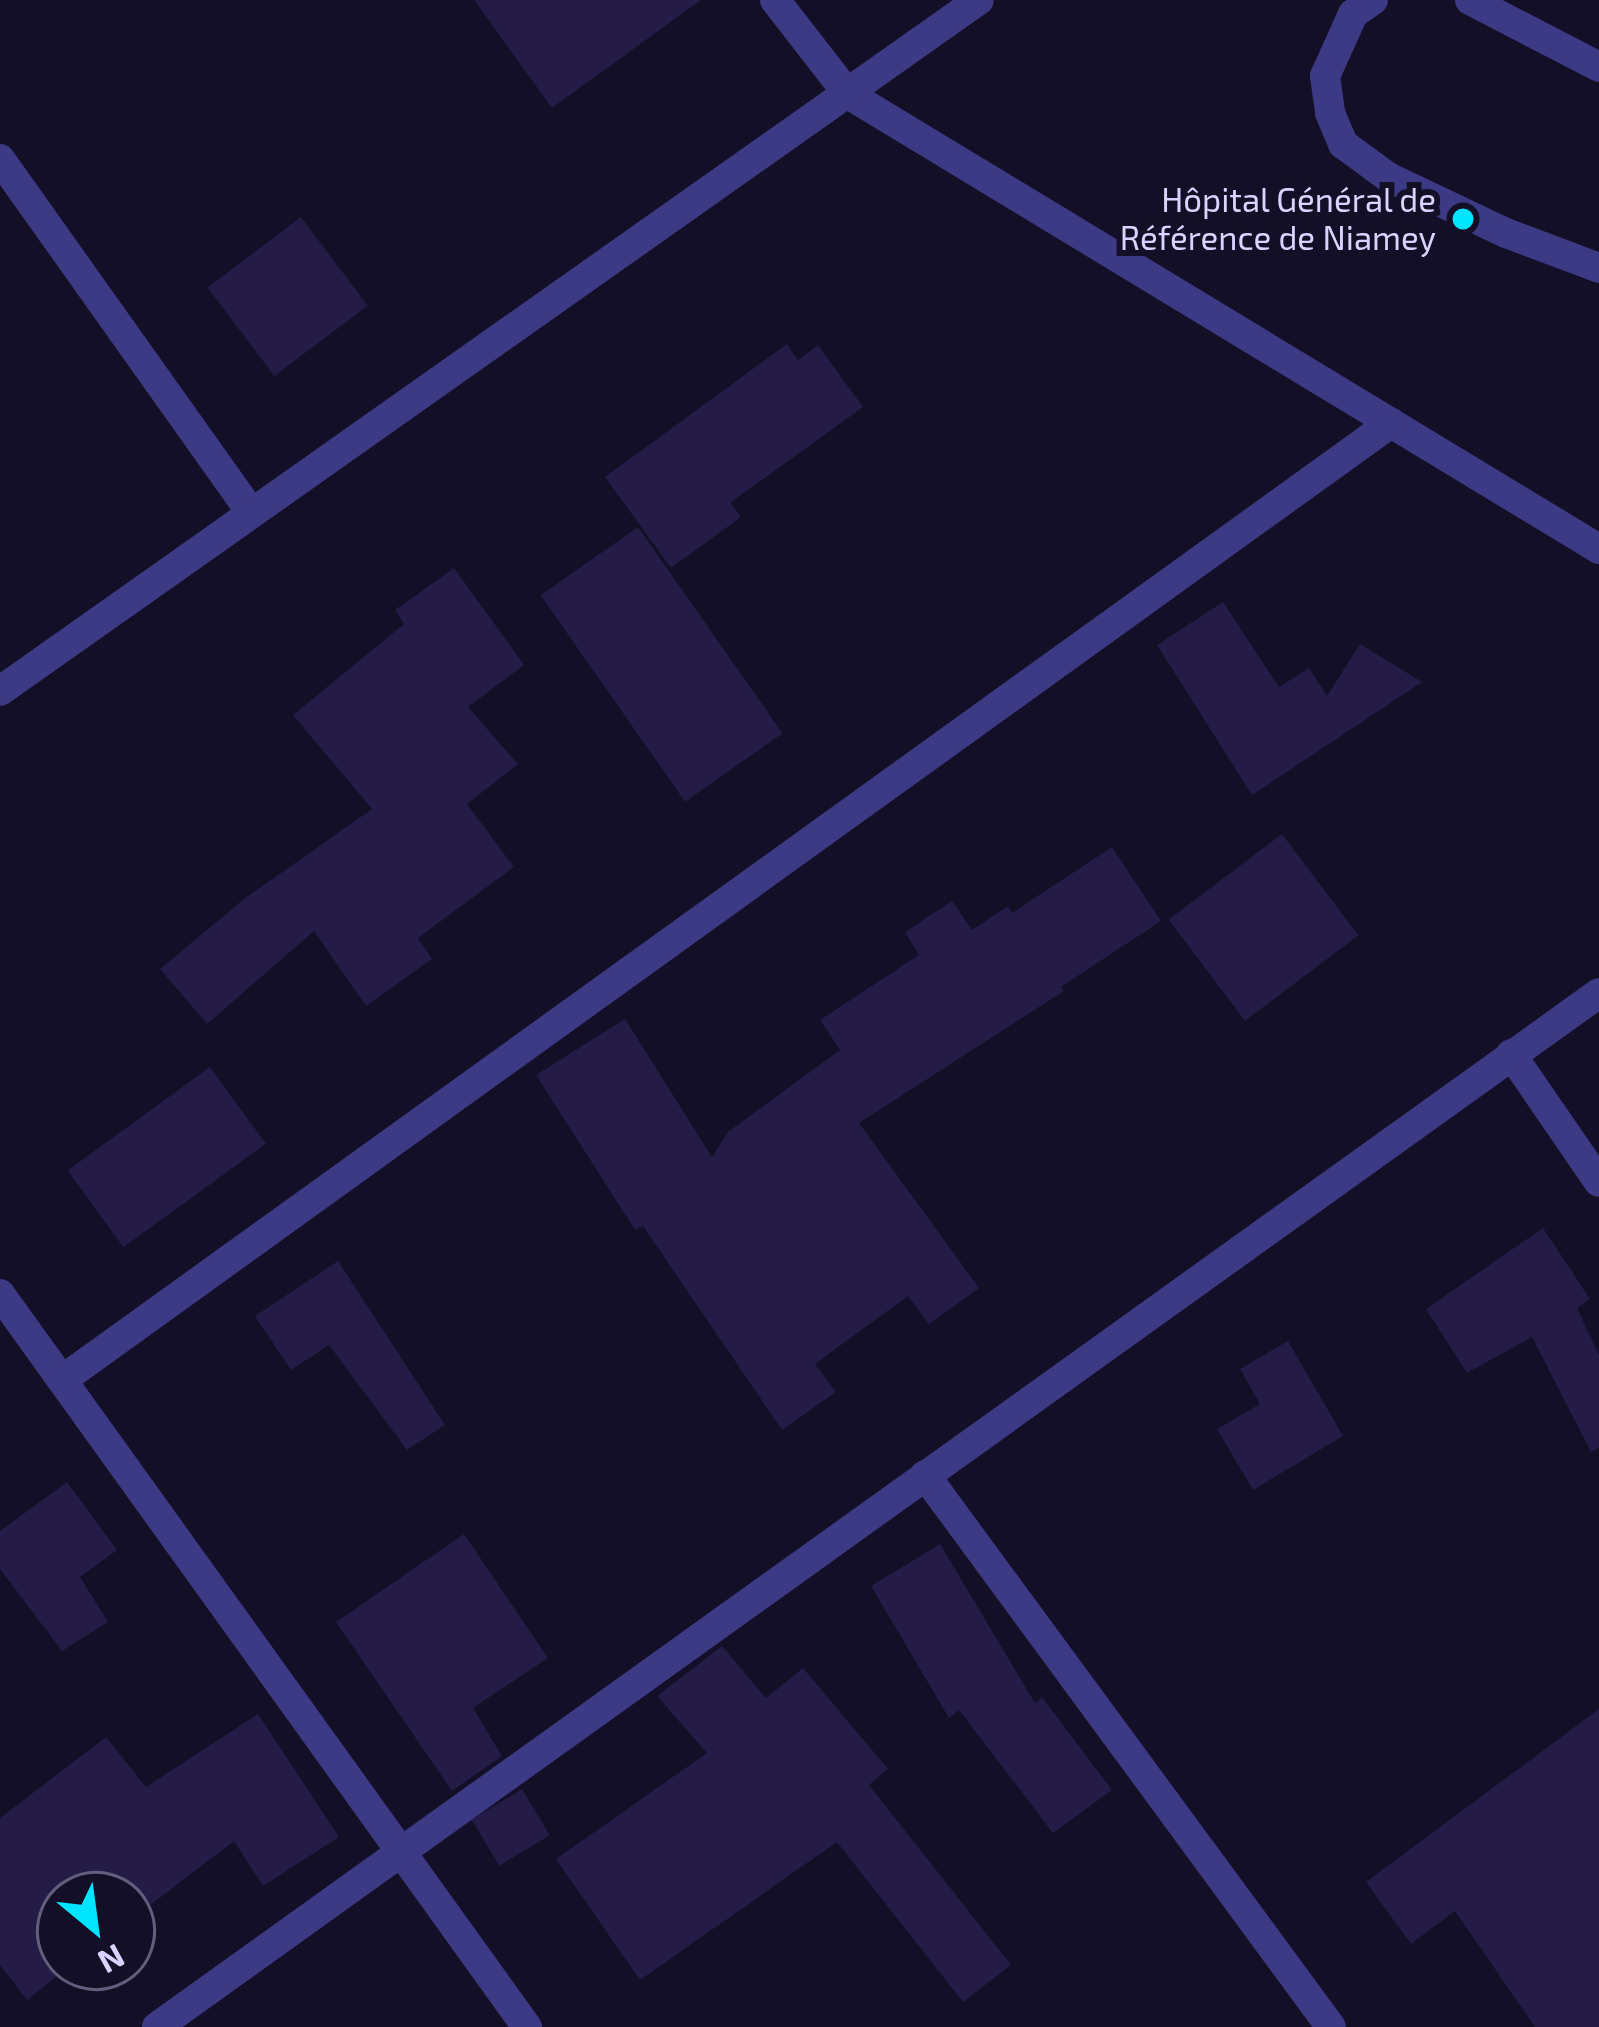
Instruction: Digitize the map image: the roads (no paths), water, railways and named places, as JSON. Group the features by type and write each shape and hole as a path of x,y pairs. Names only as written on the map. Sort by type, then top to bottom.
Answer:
{"street":[{"path":"775,0 848,94 1599,549"},
{"path":"0,691 979,0"},
{"path":"1372,0 1353,14 1325,76 1330,113 1343,144 1388,177 1506,233 1599,268"},
{"path":"1470,0 1599,67"},
{"path":"0,159 250,511"},
{"path":"62,1381 1391,423"},
{"path":"157,2027 1599,993"},
{"path":"1511,1054 1599,1182"},
{"path":"0,1294 527,2027"},
{"path":"925,1474 1330,2027"}],"place":[{"name":"Hôpital Général de Référence de Niamey","path":"1463,219"}]}
